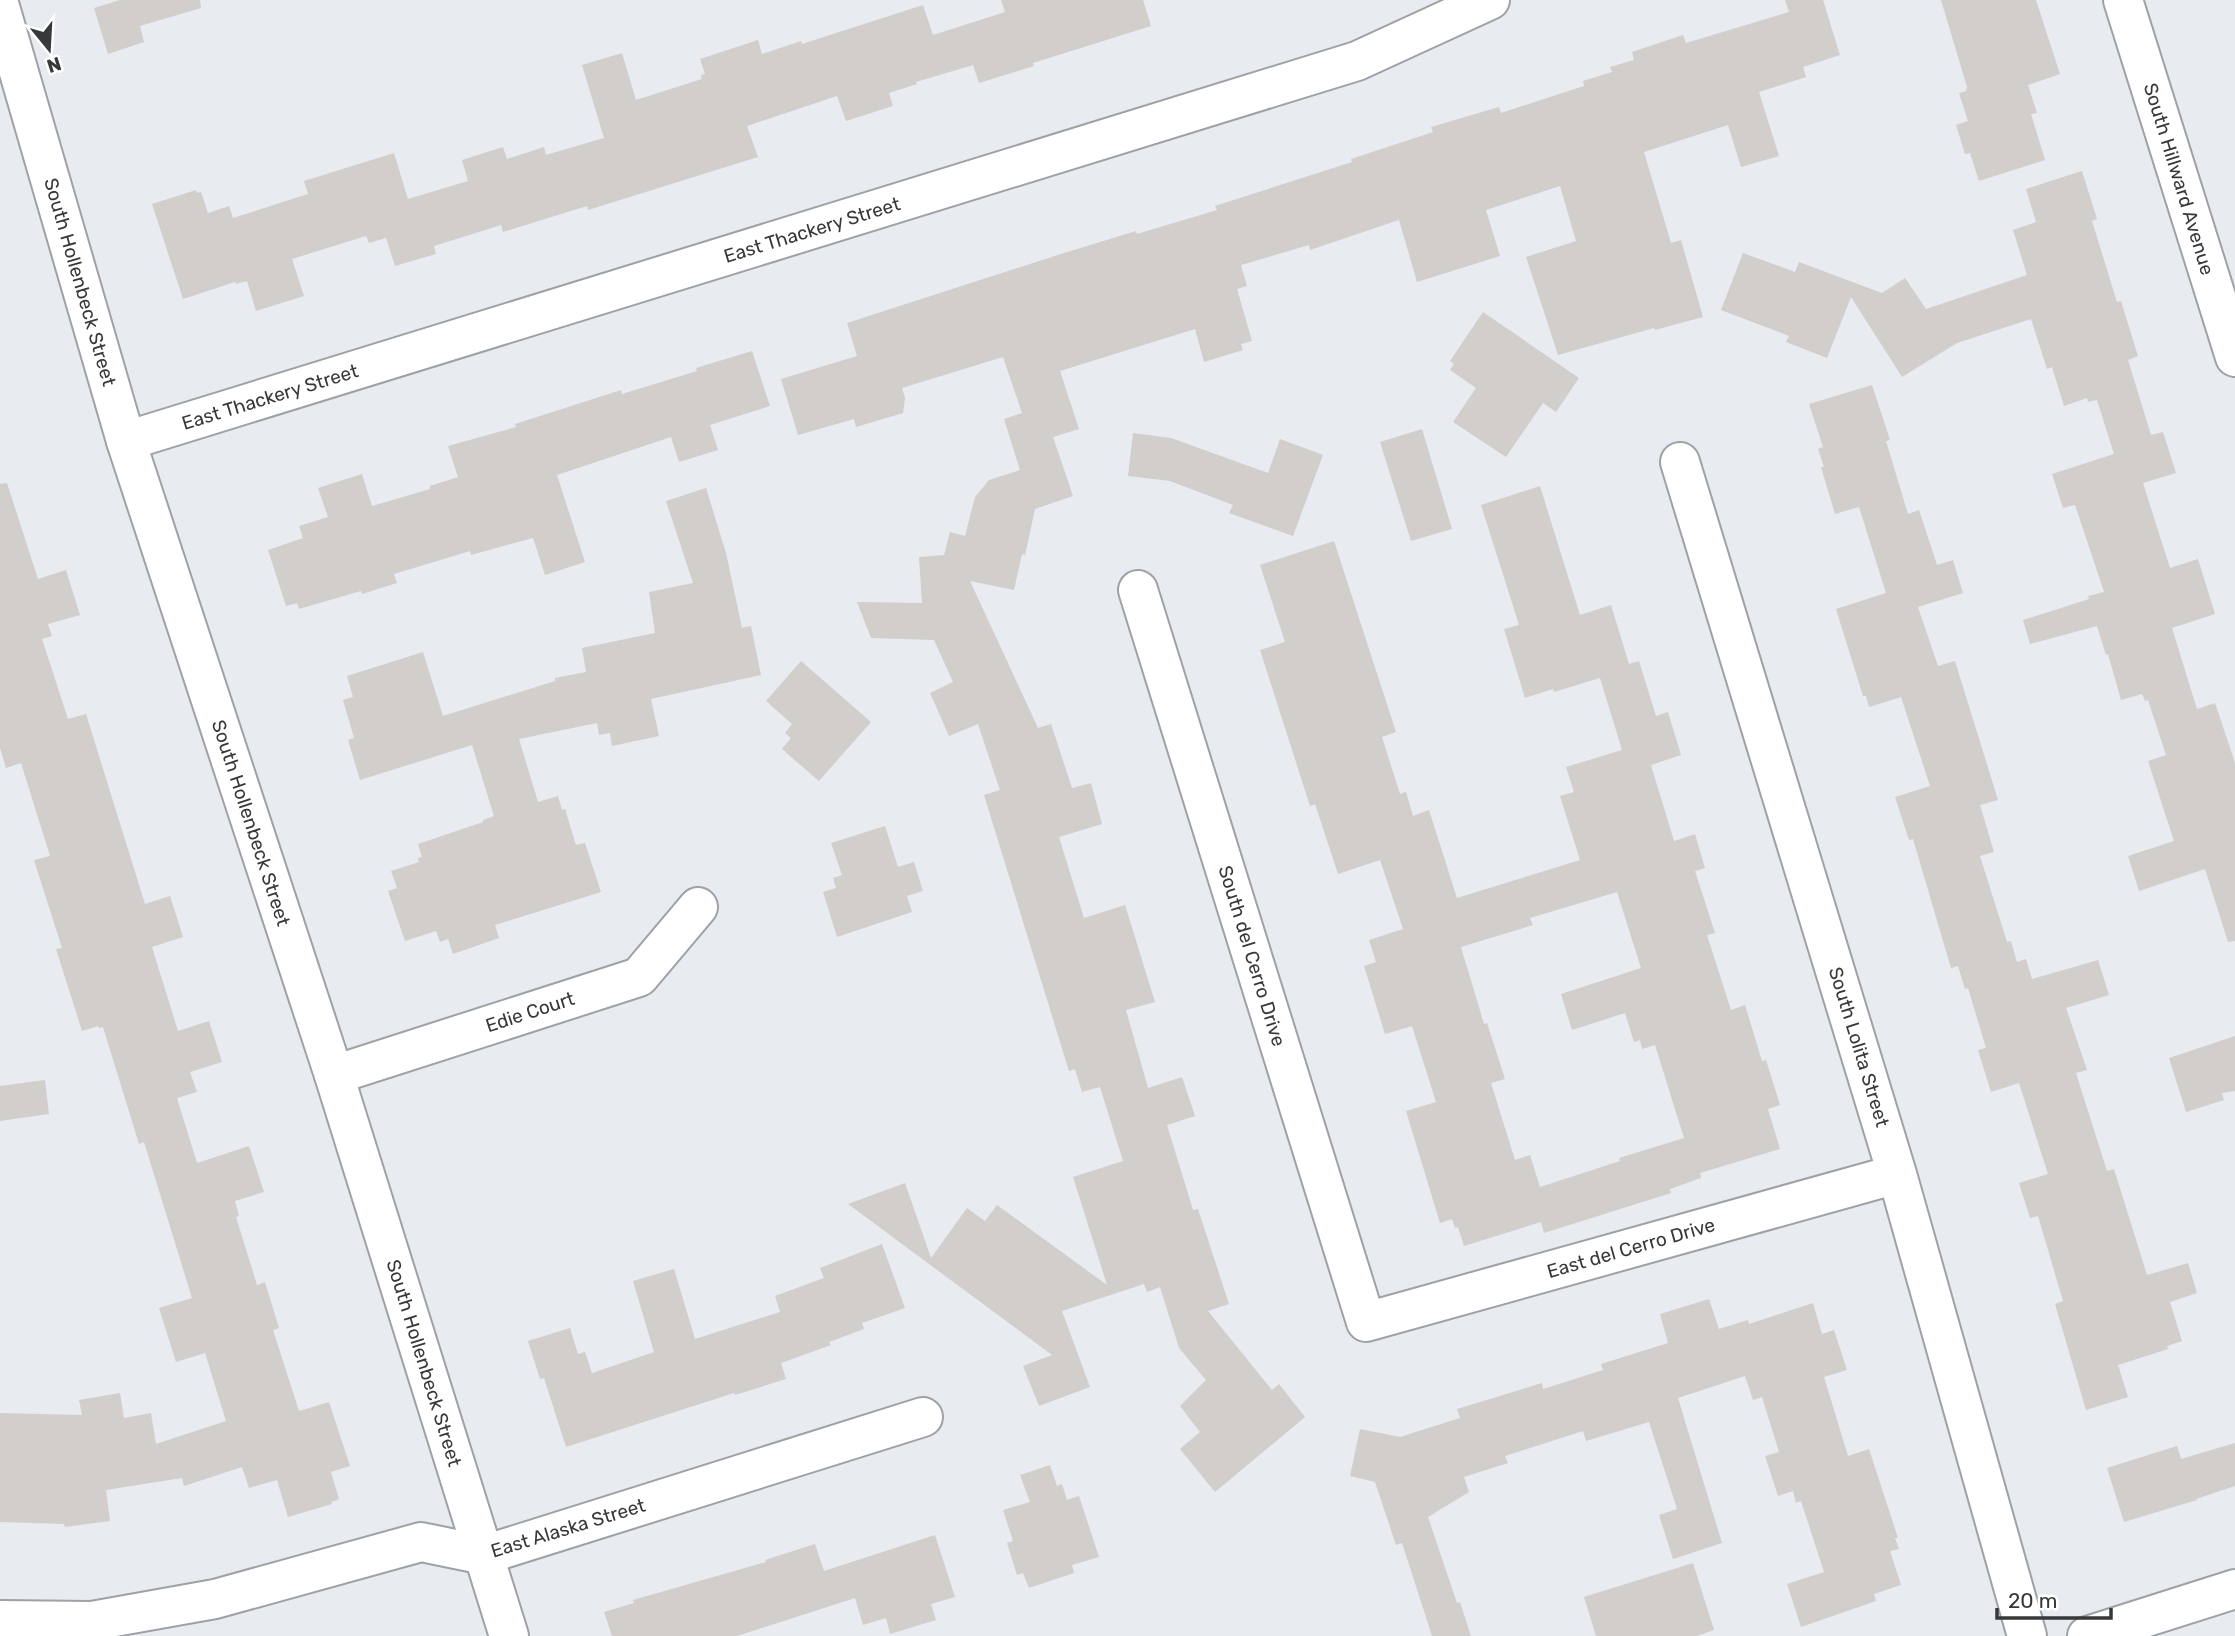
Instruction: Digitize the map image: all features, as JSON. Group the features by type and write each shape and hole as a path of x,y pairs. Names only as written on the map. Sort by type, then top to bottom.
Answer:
{"street":[{"name":"East Thackery Street","path":"126,441 1357,61 1490,0"},
{"name":"South Hillward Avenue","path":"2123,0 2235,357"},
{"name":"South Hollenbeck Street","path":"0,7 126,441 334,1075 509,1636"},
{"name":"South Lolita Street","path":"1681,462 1897,1174 2026,1636"},
{"name":"South del Cerro Drive","path":"1138,590 1366,1322"},
{"name":"Edie Court","path":"334,1075 639,977 698,907"},
{"name":"East del Cerro Drive","path":"1366,1322 1897,1174"},
{"name":"East Alaska Street","path":"0,1620 92,1621 215,1599 421,1542 484,1555 923,1417"},
{"path":"2087,1636 2235,1589"}],"building":[{"path":"120,0 200,0 201,8 140,26 144,42 108,54 94,8"},
{"path":"1001,0 1143,0 1151,26 979,83 973,65 916,82 917,84 889,93 893,106 846,121 837,96 747,126 758,157 588,210 587,206 503,232 501,225 434,246 436,254 395,266 386,238 369,243 366,236 292,259 304,296 256,311 247,281 235,282 183,299 152,204 196,190 197,193 201,192 208,213 229,206 233,218 308,194 304,181 394,153 408,199 468,181 462,160 503,147 507,159 544,147 546,155 604,138 582,65 622,53 636,100 702,79 701,75 705,74 700,59 758,40 762,54 923,5 933,35 1005,12"},
{"path":"1785,0 1823,0 1840,55 1803,67 1806,77 1759,92 1779,156 1741,167 1728,125 1644,152 1671,243 1681,240 1703,317 1558,355 1526,257 1576,241 1560,186 1486,210 1500,256 1417,282 1399,220 1310,250 1309,245 1241,265 1247,286 1237,289 1252,341 1241,344 1243,350 1204,362 1195,329 1060,371 1079,429 1053,437 1073,496 1035,509 1014,590 970,581 1038,728 1051,724 1072,788 1091,783 1102,824 1059,837 1084,918 1125,905 1155,1002 1126,1010 1148,1088 1182,1077 1195,1116 1167,1125 1193,1210 1198,1209 1229,1304 1208,1311 1272,1390 1279,1384 1305,1417 1215,1492 1180,1449 1200,1432 1180,1406 1206,1380 1179,1348 1160,1287 1147,1292 1144,1284 1062,1311 1090,1387 1039,1406 1023,1366 1052,1355 848,1204 905,1183 931,1258 967,1208 985,1221 997,1205 1107,1285 1073,1177 1123,1161 1100,1087 1082,1092 1075,1069 1069,1071 984,795 1000,790 978,724 949,736 930,693 953,682 934,640 871,638 857,602 922,603 919,557 944,555 950,532 965,536 975,497 989,480 1020,470 1004,419 1022,413 1003,357 902,388 905,398 903,413 856,427 854,419 798,435 781,379 857,356 847,323 1136,231 1137,234 1217,210 1215,206 1352,162 1351,159 1433,132 1431,127 1499,107 1501,113 1584,86 1583,81 1612,72 1610,67 1634,60 1632,52 1683,35 1686,43 1789,12"},
{"path":"1941,0 2036,0 2060,74 2028,85 2037,113 2031,114 2045,160 1979,181 1970,153 1965,154 1956,125 1968,121 1959,93 1966,91 1967,87"},
{"path":"2082,171 2097,219 2092,221 2117,302 2121,301 2138,356 2128,360 2151,435 2163,432 2176,473 2143,483 2170,568 2198,559 2215,614 2172,628 2197,709 2215,703 2235,763 2235,941 2228,942 2205,869 2139,891 2128,856 2174,841 2148,761 2166,755 2148,700 2145,701 2142,694 2121,700 2097,626 2030,644 2023,620 2104,592 2075,505 2063,508 2052,474 2114,454 2097,400 2088,402 2087,398 2064,406 2052,367 2047,369 2031,319 1957,343 1902,377 1851,297 1827,358 1786,342 1789,336 1721,310 1743,253 1795,272 1799,262 1882,293 1905,278 1926,309 2027,275 2013,230 2036,222 2026,189"},
{"path":"1483,312 1579,378 1556,412 1543,403 1506,457 1453,422 1476,388 1450,370 1454,364 1450,361"},
{"path":"752,351 770,406 710,425 718,450 679,462 671,437 557,475 585,562 545,575 533,538 471,555 470,551 394,574 397,583 362,594 361,591 299,609 297,603 286,606 268,550 303,538 299,526 328,517 318,488 362,474 372,506 430,489 430,486 458,477 448,446 516,427 515,424 621,390 622,394 697,371 696,368"},
{"path":"1872,385 1890,440 1886,441 1908,514 1919,510 1937,565 1953,560 1963,593 1918,607 1938,666 1955,661 1998,800 1980,805 1994,852 1980,856 2007,942 2011,941 2017,962 2026,959 2032,979 2098,960 2109,995 2066,1008 2087,1070 2076,1073 2107,1171 2114,1169 2147,1275 2188,1263 2197,1293 2170,1302 2182,1341 2167,1346 2168,1349 2118,1365 2128,1397 2086,1410 2055,1304 2063,1301 2038,1216 2030,1218 2019,1183 2048,1174 2019,1083 1991,1092 1978,1050 1986,1048 1968,988 1965,989 1958,966 1951,968 1913,839 1909,840 1895,797 1930,786 1901,697 1869,707 1866,696 1863,696 1836,609 1886,593 1859,507 1835,514 1821,467 1824,467 1818,449 1823,447 1809,404"},
{"path":"1422,429 1452,529 1411,541 1380,442"},
{"path":"1133,433 1171,438 1268,473 1280,439 1323,455 1293,536 1229,513 1233,505 1170,481 1128,476"},
{"path":"7,483 38,579 66,570 80,615 48,624 52,636 42,639 68,719 86,714 145,904 170,896 183,937 152,947 178,1031 209,1021 222,1062 190,1072 197,1092 177,1098 197,1163 249,1146 264,1192 235,1201 239,1216 236,1217 257,1285 265,1282 279,1328 273,1330 299,1411 329,1402 350,1466 331,1472 339,1499 331,1502 332,1504 288,1517 277,1480 249,1488 242,1467 184,1486 182,1478 106,1490 110,1521 65,1527 64,1524 0,1522 0,1413 82,1415 79,1400 120,1393 124,1418 151,1413 156,1444 226,1421 205,1353 176,1362 159,1308 192,1298 144,1142 139,1144 103,1027 82,1031 56,949 62,948 34,860 50,856 21,763 6,768 0,748 0,484"},
{"path":"1540,486 1580,615 1611,605 1629,664 1639,661 1656,716 1668,712 1681,755 1651,765 1674,841 1695,834 1705,868 1695,871 1715,933 1707,935 1731,1010 1745,1005 1762,1061 1766,1060 1780,1105 1768,1109 1780,1149 1700,1173 1701,1178 1670,1189 1671,1193 1544,1233 1541,1222 1464,1246 1458,1227 1455,1228 1452,1219 1440,1223 1406,1111 1436,1102 1412,1026 1385,1034 1364,966 1376,962 1369,940 1403,929 1380,860 1338,874 1315,804 1310,806 1260,650 1285,642 1260,565 1334,541 1396,732 1382,737 1400,794 1406,792 1413,816 1429,810 1457,898 1580,860 1560,796 1574,792 1566,767 1622,750 1600,678 1525,698 1504,629 1519,625 1481,505","holes":["1617,892 1641,968 1561,994 1572,1030 1625,1013 1634,1042 1640,1040 1642,1049 1655,1045 1684,1138 1540,1187 1530,1155 1515,1160 1491,1083 1505,1079 1487,1023 1484,1024 1461,947 1533,925 1530,918"]},
{"path":"706,488 726,553 742,628 751,626 761,675 651,699 659,736 612,746 610,733 599,735 597,723 519,739 538,802 558,796 576,845 585,843 601,892 495,925 499,938 453,954 448,939 440,942 436,931 405,941 388,891 397,888 391,871 419,862 418,858 422,857 418,844 494,816 472,745 360,780 348,740 354,738 343,700 353,697 347,676 423,652 443,716 555,681 555,678 586,672 582,648 655,633 649,592 693,583 666,501"},
{"path":"801,661 871,722 819,781 782,749 791,738 785,733 792,724 766,701"},
{"path":"885,826 898,867 914,862 923,891 907,896 912,912 837,937 823,892 836,888 833,878 842,875 831,843"},
{"path":"2235,1036 2235,1091 2222,1093 2224,1100 2186,1112 2169,1058"},
{"path":"45,1080 49,1114 0,1121 0,1086"},
{"path":"882,1244 905,1308 862,1323 864,1329 829,1342 831,1345 781,1363 786,1379 566,1447 544,1378 540,1379 528,1341 570,1328 578,1354 585,1352 592,1373 654,1352 633,1281 674,1269 695,1339 780,1312 775,1296 824,1278 820,1268"},
{"path":"1709,1299 1719,1329 1748,1320 1749,1324 1813,1303 1822,1334 1834,1330 1847,1370 1824,1377 1848,1456 1869,1449 1898,1538 1895,1538 1899,1549 1890,1551 1901,1585 1874,1594 1876,1601 1801,1627 1787,1584 1824,1572 1801,1501 1796,1503 1793,1491 1778,1496 1765,1456 1779,1452 1762,1397 1753,1400 1745,1376 1678,1398 1722,1543 1673,1559 1659,1515 1677,1509 1649,1422 1586,1441 1583,1431 1505,1456 1508,1463 1464,1477 1469,1492 1428,1517 1471,1636 1432,1636 1402,1543 1396,1545 1375,1482 1350,1476 1360,1429 1400,1437 1460,1418 1457,1409 1542,1383 1543,1389 1603,1370 1601,1364 1668,1343 1660,1314"},
{"path":"2235,1443 2235,1486 2124,1522 2107,1468 2177,1446 2181,1459"},
{"path":"1050,1465 1057,1486 1062,1484 1067,1500 1079,1496 1099,1557 1072,1565 1074,1573 1029,1588 1023,1573 1017,1575 1007,1543 1013,1541 1003,1510 1030,1502 1020,1475"},
{"path":"935,1535 955,1597 931,1604 936,1620 890,1634 886,1618 863,1625 855,1598 737,1636 612,1636 604,1612 634,1603 633,1600 766,1562 765,1560 815,1544 824,1571"},
{"path":"1693,1563 1714,1630 1697,1636 1596,1636 1584,1597"}]}
